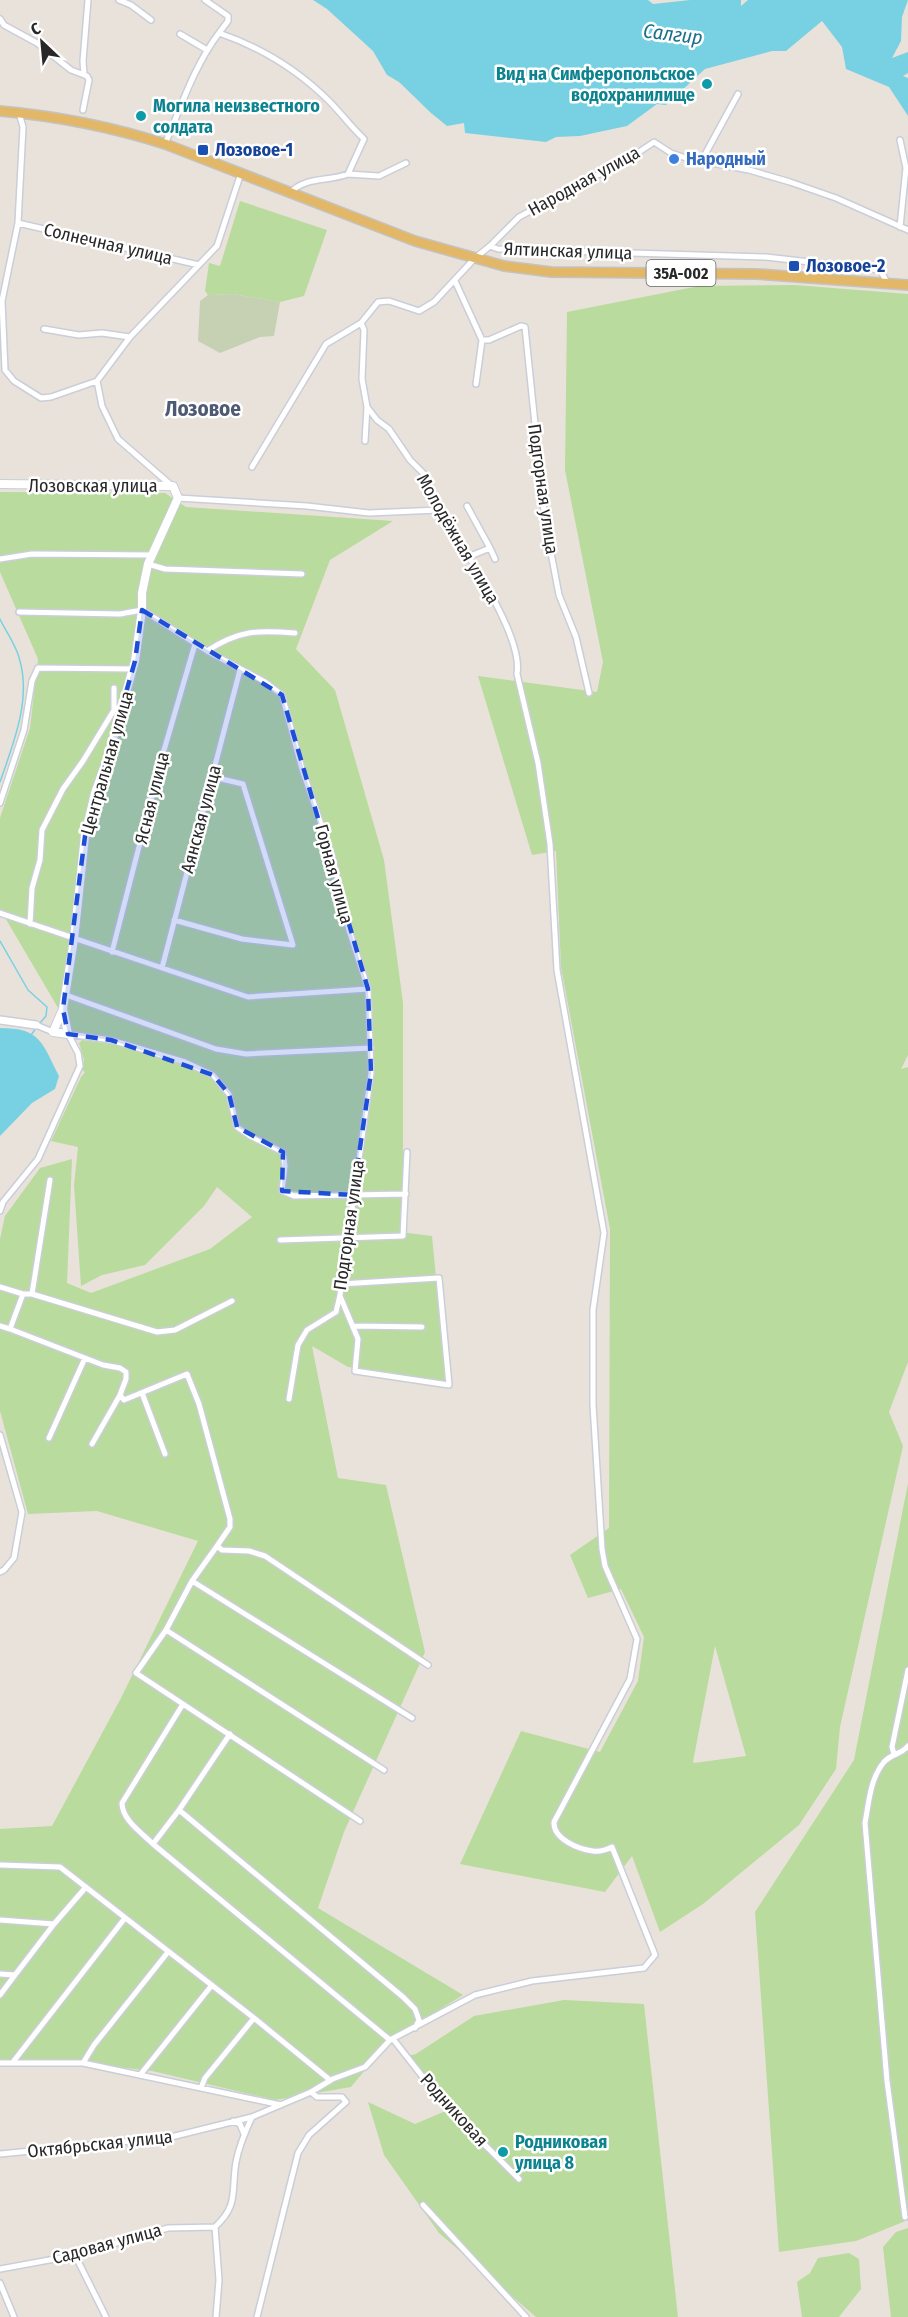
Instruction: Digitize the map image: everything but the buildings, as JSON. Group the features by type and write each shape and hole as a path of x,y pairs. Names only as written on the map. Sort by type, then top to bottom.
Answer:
{"main road":[{"name":"35А-002","path":"0,111 129,133 165,144 416,241 504,266 551,272 757,274 908,285"},
{"name":"Лозовская улица","path":"0,484 173,486 178,498"},
{"name":"Центральная улица","path":"68,1034 63,1009 74,939 85,836 95,793 107,760 133,669 142,610 142,593 148,564 178,498"},
{"path":"63,1009 53,1032 68,1034"}],"street":[{"path":"84,75 88,0"},
{"path":"119,0 131,5 151,20"},
{"path":"165,144 207,50 228,21 228,16 205,0"},
{"path":"0,19 4,25 37,43 71,70 84,75 89,80 83,110"},
{"path":"219,33 276,59 331,102 364,139 348,174"},
{"path":"180,34 207,50"},
{"path":"702,160 738,94"},
{"path":"20,113 23,127 18,223 2,301 3,362 14,381 41,398 51,397 97,381 130,337 217,246 241,173"},
{"path":"900,140 906,168 900,226"},
{"name":"Народная улица","path":"361,323 378,302 384,300 419,311 434,302 475,258 519,217 633,156 654,142 671,153 790,182 836,198 908,230"},
{"path":"290,194 298,185 317,180 339,178 348,174 379,176 406,164"},
{"name":"Солнечная улица","path":"18,223 199,265"},
{"name":"Ялтинская улица","path":"490,246 498,249 766,257 880,270 888,284"},
{"path":"455,280 482,340 476,384"},
{"path":"252,466 326,344 361,323 364,330 362,379 367,407 366,441"},
{"name":"Подгорная улица","path":"482,340 489,340 521,326 525,327 545,521 559,595 576,637 589,693"},
{"path":"44,329 79,335 102,333 130,337"},
{"path":"97,381 102,406 117,440 173,486"},
{"name":"Молодёжная улица","path":"367,407 377,420 389,429 410,460 427,477 430,491 439,510 506,625 519,662 517,674 538,763 550,844 556,970 579,1084 604,1233 593,1310 593,1405 602,1549 605,1566 637,1639 630,1679 554,1822 554,1827 559,1836 583,1848 594,1851 612,1847 655,1955 644,1968 532,1981 475,1995 415,2028"},
{"path":"178,498 306,506 369,513 439,510"},
{"path":"467,506 495,559"},
{"path":"468,557 490,548"},
{"path":"0,559 32,554 152,555"},
{"path":"148,564 165,569 302,574"},
{"path":"19,612 120,614 142,610"},
{"name":"Горная улица","path":"142,610 207,651 266,682 282,695 302,769 332,856 349,930 368,989 371,1073 367,1104"},
{"path":"207,651 224,640 244,632 295,633"},
{"name":"Ясная улица","path":"112,952 162,757 195,644"},
{"path":"0,803 24,730 32,681 38,668 133,669"},
{"name":"Аянская улица","path":"162,969 240,670"},
{"path":"114,688 114,710"},
{"path":"30,924 32,888 39,860 42,830 63,789 114,710 123,705"},
{"path":"174,920 242,939 293,945 243,784 213,777"},
{"path":"0,913 248,997 368,989"},
{"path":"66,995 226,1050 246,1054 371,1048"},
{"path":"0,1020 36,1025 53,1032"},
{"path":"68,1034 111,1040 185,1062 213,1075 229,1094 237,1127 250,1137 283,1152 285,1166 282,1191 294,1196 405,1194"},
{"path":"0,1212 2,1204 38,1159 80,1066 78,1053 68,1034"},
{"name":"Подгорная улица","path":"289,1399 298,1345 307,1330 336,1312 367,1104"},
{"path":"280,1240 403,1236 407,1152"},
{"path":"32,1294 50,1180"},
{"path":"340,1295 358,1339 355,1371 450,1385 439,1278 341,1284"},
{"path":"0,1287 23,1294 32,1294 157,1332 175,1330 232,1301"},
{"path":"10,1329 23,1294"},
{"path":"0,1326 126,1372 120,1395 92,1444"},
{"path":"353,1326 422,1328"},
{"path":"49,1438 85,1358"},
{"path":"120,1395 124,1400 187,1374 199,1404 230,1519 230,1527 192,1581 166,1630 136,1673 360,1821"},
{"path":"142,1393 165,1454"},
{"path":"0,1436 22,1512 14,1558 0,1572"},
{"path":"217,1546 222,1550 249,1551 265,1556 428,1665"},
{"path":"192,1581 412,1718"},
{"path":"166,1630 384,1770"},
{"path":"894,1754 892,1747 908,1670"},
{"name":"Родниковая","path":"183,1704 122,1803 122,1810 126,1817 153,1844 392,2039 444,2104 519,2179"},
{"path":"153,1844 180,1810 230,1734"},
{"path":"905,2217 887,2081 865,1823 873,1782 884,1762 908,1746"},
{"path":"180,1810 404,1997 415,2009 418,2020 415,2028 392,2039"},
{"path":"0,1865 60,1867 331,2080"},
{"path":"0,1995 54,1924 86,1887"},
{"path":"13,2062 125,1918"},
{"path":"0,1920 54,1924"},
{"path":"83,2063 94,2045 168,1952"},
{"path":"0,1974 15,1975"},
{"path":"140,2075 212,1985"},
{"path":"201,2088 205,2078 254,2018"},
{"name":"Октябрьская улица","path":"0,2154 171,2137 252,2117 311,2092 331,2080 365,2067 392,2039"},
{"path":"0,2063 83,2063 281,2104"},
{"path":"257,2317 298,2153 309,2135 346,2102 342,2097 317,2097 311,2092"},
{"path":"216,2317 219,2280 215,2227 232,2207 236,2162 244,2134 252,2117"},
{"path":"233,2121 240,2124 244,2134"},
{"path":"423,2205 526,2317"},
{"name":"Садовая улица","path":"0,2268 75,2255 168,2228 215,2227"},
{"path":"75,2255 106,2317"},
{"path":"0,2283 14,2317"}],"highlighted area":[{"path":"142,610 282,695 368,989 371,1073 353,1195 282,1191 283,1152 237,1127 229,1094 213,1075 111,1040 68,1034 63,1009 85,836 135,661"}],"green space":[{"path":"240,201 327,230 304,296 280,302 233,294 208,295 205,291 209,263 220,266"},
{"path":"795,285 908,294 908,1055 901,1069 908,1067 908,1362 889,1412 903,1446 840,1727 836,1769 799,1825 703,1904 660,1932 632,1856 605,1892 460,1864 521,1731 600,1752 638,1681 644,1637 621,1589 588,1598 570,1555 609,1528 610,1229 561,967 556,851 532,855 478,676 597,692 603,662 565,470 567,312 699,286","holes":["715,1646 746,1756 693,1762"]},
{"path":"233,294 280,302 274,336 260,337 220,353 198,341 200,301 208,295"},
{"path":"0,492 165,493 186,507 393,521 330,560 296,649 335,690 384,860 403,1003 403,1188 400,1232 432,1236 446,1381 348,1367 312,1346 338,1478 386,1485 425,1652 344,1832 318,1908 463,1995 390,2040 351,2087 275,2100 152,2071 83,2063 0,2062 0,1829 52,1826 121,1698 198,1541 97,1511 28,1514 0,1411 0,1239 5,1216 40,1168 72,1159 67,1283 91,1293 210,1249 252,1217 217,1187 204,1206 145,1265 102,1275 81,1286 74,1185 78,1147 51,1141 85,1072 82,1070 84,1060 79,1043 82,1040 119,1045 71,1030 0,909 0,818 30,728 38,659 0,572"},
{"path":"908,1483 908,2220 856,2241 779,2252 755,1912 854,1760"},
{"path":"564,2000 644,2004 678,2317 536,2317 439,2233 384,2155 368,2102 415,2124 448,2110 407,2056 416,2054 474,2016"},
{"path":"908,2228 908,2317 891,2317 883,2247 896,2232"},
{"path":"849,2253 859,2259 861,2289 839,2317 802,2317 797,2282 810,2273 818,2258"}],"water":[{"name":"Салгир","path":"313,0 648,0 653,4 690,0 741,0 741,6 748,0 908,0 902,17 901,41 892,58 908,52 908,73 903,76 908,78 908,116 889,87 846,69 842,47 822,21 786,51 772,51 705,69 666,105 657,104 627,126 580,136 556,137 546,142 465,133 464,123 447,126 399,82 387,75 373,51 327,9"},
{"path":"0,1028 32,1034 44,1046 59,1076 55,1089 32,1103 0,1136"}],"waterway":[{"path":"0,619 19,655 23,676 19,722 0,782"},
{"path":"0,941 28,990 47,1007 46,1016 40,1023"},
{"path":"31,1035 37,1027"}],"place":[{"name":"Вид на Симферопольское водохранилище","path":"707,84"},
{"name":"Могила неизвестного солдата","path":"141,116"},
{"name":"Лозовое-1","path":"203,150"},
{"name":"Народный","path":"674,159"},
{"name":"Лозовое-2","path":"794,266"},
{"name":"Родниковая улица 8","path":"503,2152"}],"district":[{"name":"Лозовое","path":"203,409"}]}
